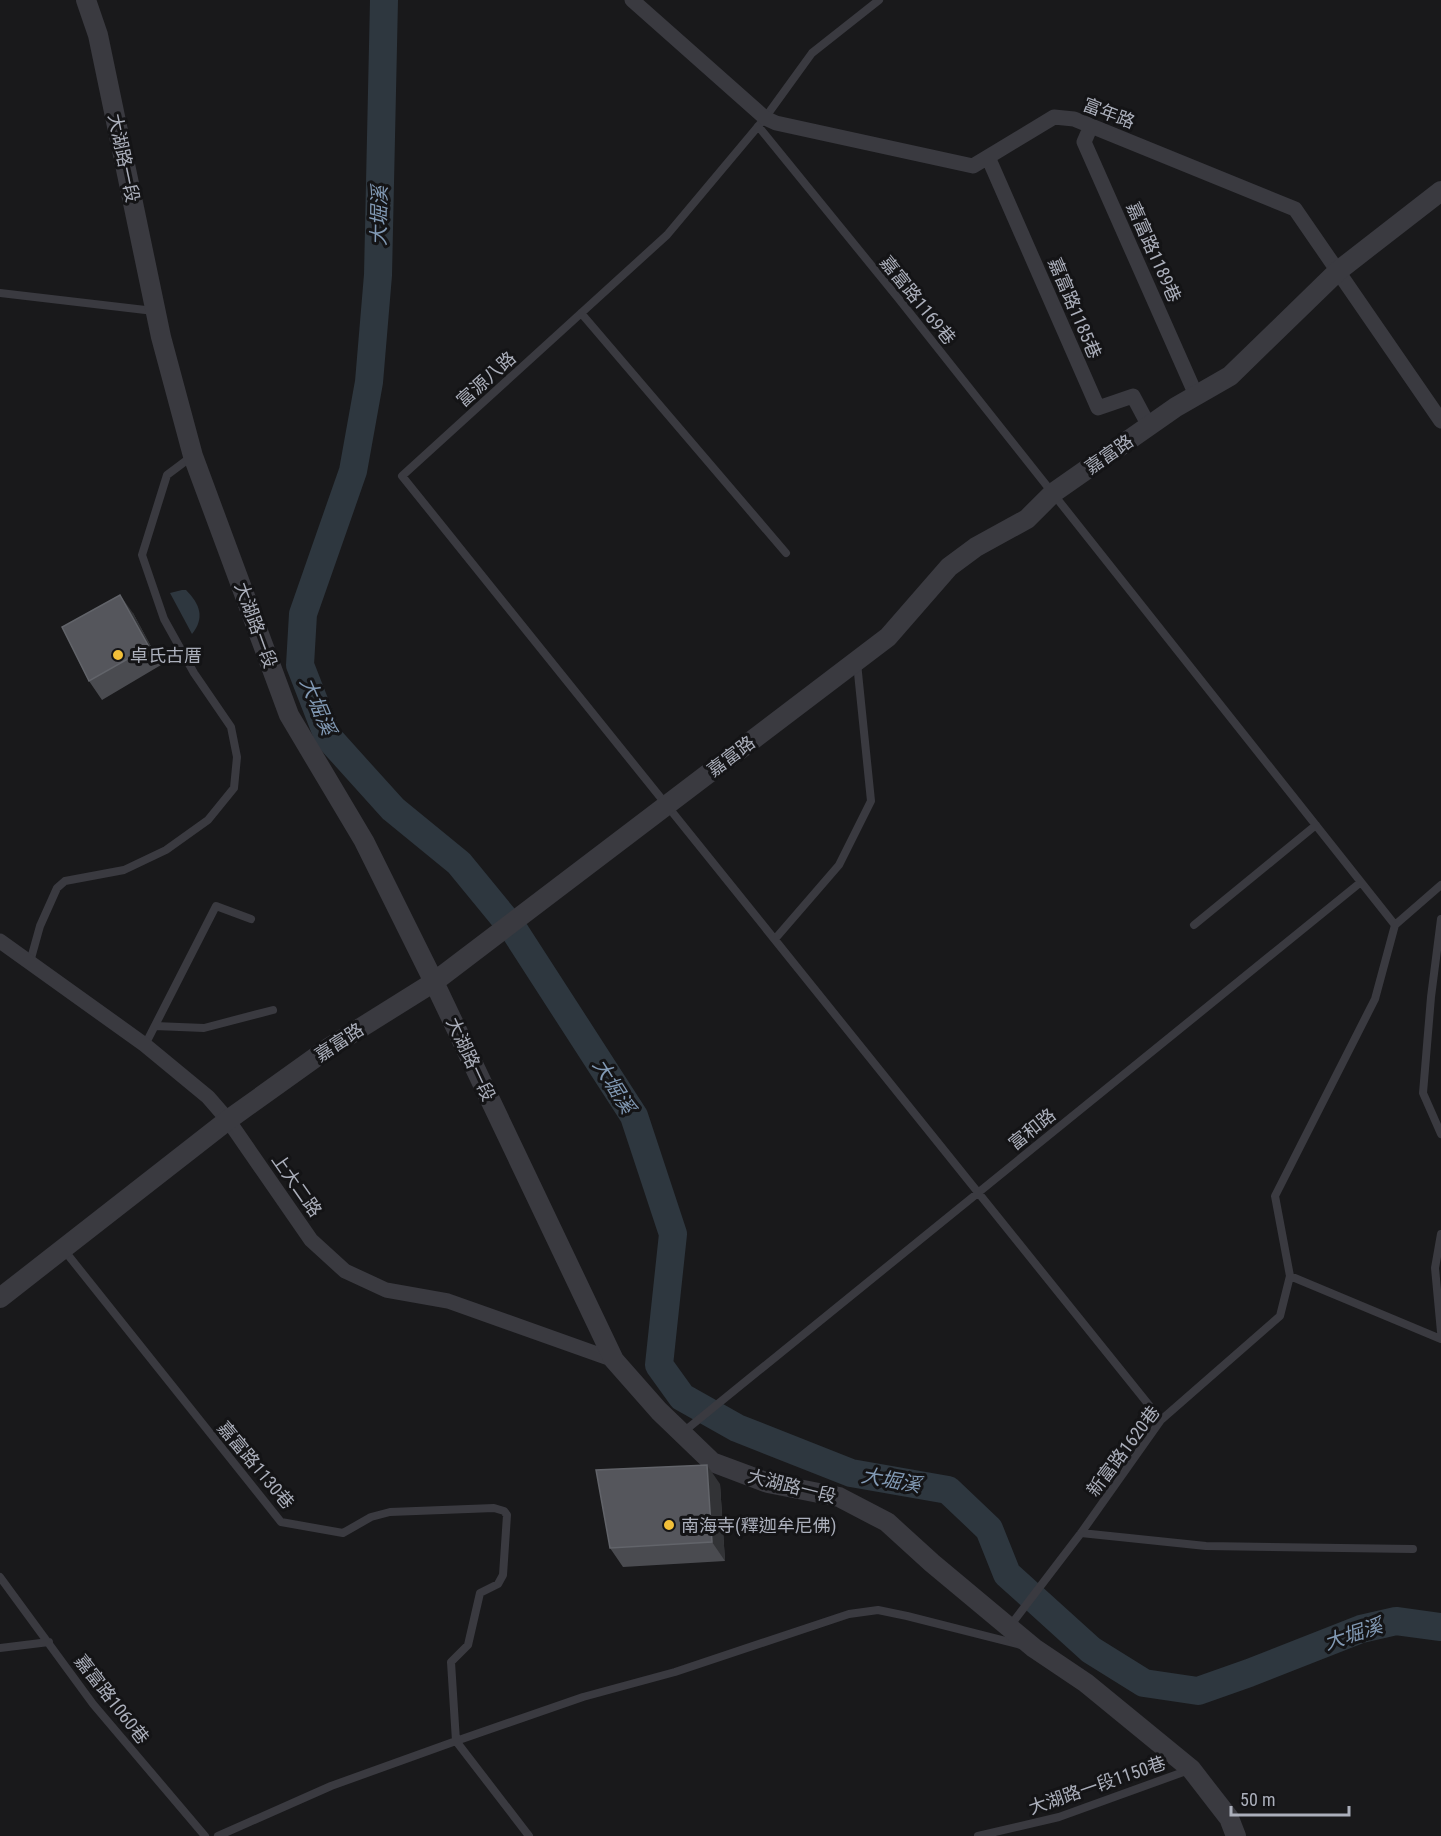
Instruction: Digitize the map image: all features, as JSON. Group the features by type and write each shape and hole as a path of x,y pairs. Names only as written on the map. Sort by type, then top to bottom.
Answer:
{"street":[{"name":"大湖路一段","path":"86,0 98,35 155,311 193,456 289,715 364,841 434,981 614,1360 659,1411 687,1429 712,1462 768,1483 839,1497 888,1522 932,1563 1009,1628 1086,1683 1191,1769 1229,1818 1236,1836"},
{"name":"富年路","path":"632,0 762,122 776,123 973,166 1054,117 1074,119 1294,209 1441,421"},
{"name":"嘉富路1189巷","path":"1091,126 1084,142 1196,395"},
{"name":"嘉富路1185巷","path":"988,157 1098,408 1133,396 1149,426"},
{"name":"嘉富路","path":"0,1298 228,1120 330,1047 434,981 888,637 949,567 976,547 1027,519 1053,493 1149,426 1230,376 1338,271 1441,191"},
{"name":"上大二路","path":"0,941 145,1046 208,1096 228,1120 311,1240 345,1271 386,1290 448,1301 614,1360"}],"lane":[{"name":"富源八路","path":"667,805 402,476 667,235 762,122 812,53 879,0"},
{"name":"嘉富路1169巷","path":"762,122 1395,925"},
{"path":"0,293 155,311"},
{"path":"581,313 786,554"},
{"path":"29,964 40,926 57,888 65,881 124,870 166,850 208,820 234,788 237,756 231,727 194,673 164,620 142,555 167,475 193,456"},
{"path":"775,939 839,865 871,801 856,661"},
{"path":"667,805 1161,1420"},
{"path":"1194,924 1316,825"},
{"name":"富和路","path":"687,1429 1361,882"},
{"path":"1395,925 1441,885"},
{"path":"145,1046 216,906 251,919"},
{"path":"1441,919 1431,997 1423,1093 1441,1134"},
{"name":"新富路1620巷","path":"1009,1628 1081,1533 1161,1420 1280,1316 1290,1276 1275,1196 1375,999 1395,925"},
{"path":"155,1026 204,1029 273,1010"},
{"path":"1441,1234 1435,1268 1441,1332"},
{"name":"嘉富路1130巷","path":"63,1249 281,1522 343,1533 371,1517 390,1512 494,1508 504,1511 507,1515 503,1575 498,1584 480,1593 468,1645 451,1662 456,1741"},
{"path":"1290,1276 1441,1339"},
{"path":"1081,1533 1206,1546 1413,1549"},
{"name":"嘉富路1060巷","path":"0,1577 93,1704 206,1836"},
{"path":"218,1836 331,1786 456,1741 583,1697 675,1672 849,1614 878,1610 1034,1648"},
{"path":"0,1648 49,1642"},
{"path":"456,1741 529,1836"},
{"name":"大湖路一段1150巷","path":"978,1836 1059,1817 1191,1769"}],"shaded area":[{"path":"186,590 191,595 199,611 199,622 192,634 170,593"}],"building":[{"name":"卓氏古厝","path":"120,595 149,647 89,681 62,627"},
{"name":"南海寺(釋迦牟尼佛)","path":"707,1465 712,1542 610,1548 596,1470"}],"waterway":[{"name":"大堀溪","path":"384,0 378,275 369,382 353,471 303,614 300,665 328,737 393,809 459,863 514,930 634,1116 673,1234 659,1365 682,1397 737,1428 851,1473 948,1490 989,1529 1007,1574 1091,1650 1144,1683 1198,1691 1361,1629 1396,1621 1441,1627"}],"place":[{"name":"卓氏古厝","path":"118,655"},
{"name":"南海寺(釋迦牟尼佛)","path":"669,1525"}]}
